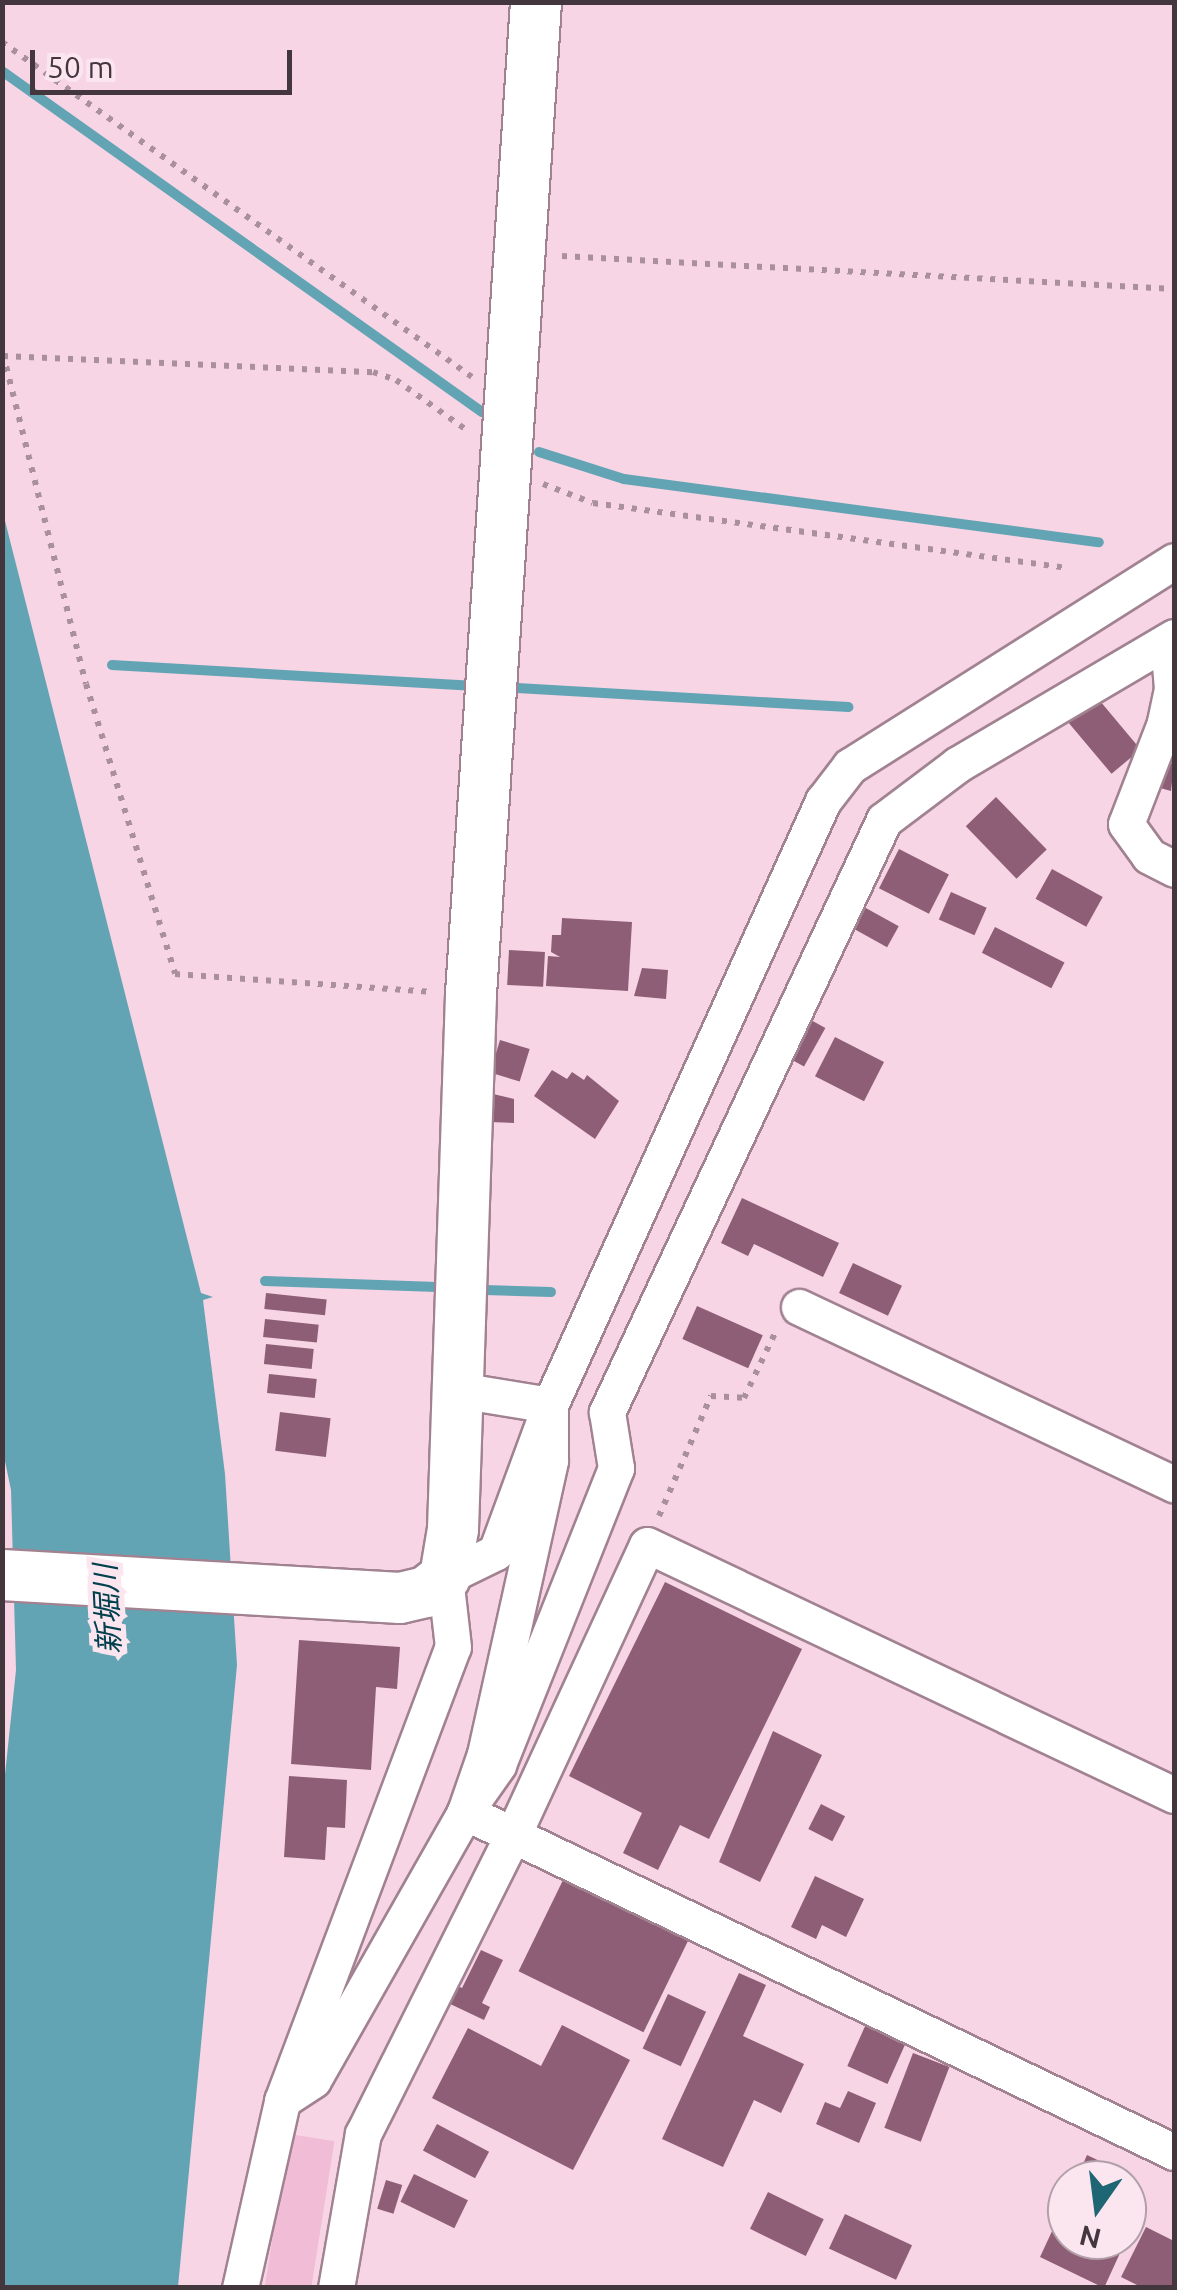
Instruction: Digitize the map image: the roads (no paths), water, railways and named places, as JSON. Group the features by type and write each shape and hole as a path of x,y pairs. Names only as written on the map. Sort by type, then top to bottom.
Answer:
{"street":[{"path":"240,2288 282,2101 453,1646 445,1576 458,1390 472,994 514,407 536,2"},
{"path":"2,1575 400,1598 426,1592 445,1576 496,1552 550,1405 837,780 1174,562"},
{"path":"1172,639 1172,688 1165,723 1126,824 1149,856 1174,869"},
{"path":"282,2101 313,2080 465,1812 498,1765 616,1468 606,1412 884,820 957,764 1172,639"},
{"path":"799,1307 1174,1484"},
{"path":"458,1390 550,1405"},
{"path":"465,1812 485,1754 550,1460 550,1405"},
{"path":"336,2288 363,2134 513,1835 648,1545 1174,1795"},
{"path":"465,1812 1174,2152"}],"water":[{"name":"新堀川","path":"2,509 201,1293 213,1297 203,1300 225,1474 237,1665 178,2287 3,2287 2,1803 16,1670 11,1490 2,1447"}],"waterway":[{"path":"2,71 482,412"},
{"path":"539,452 624,479 1099,542"},
{"path":"112,665 471,686"},
{"path":"517,688 848,707"},
{"path":"265,1281 437,1287"},
{"path":"484,1290 551,1292"}]}
